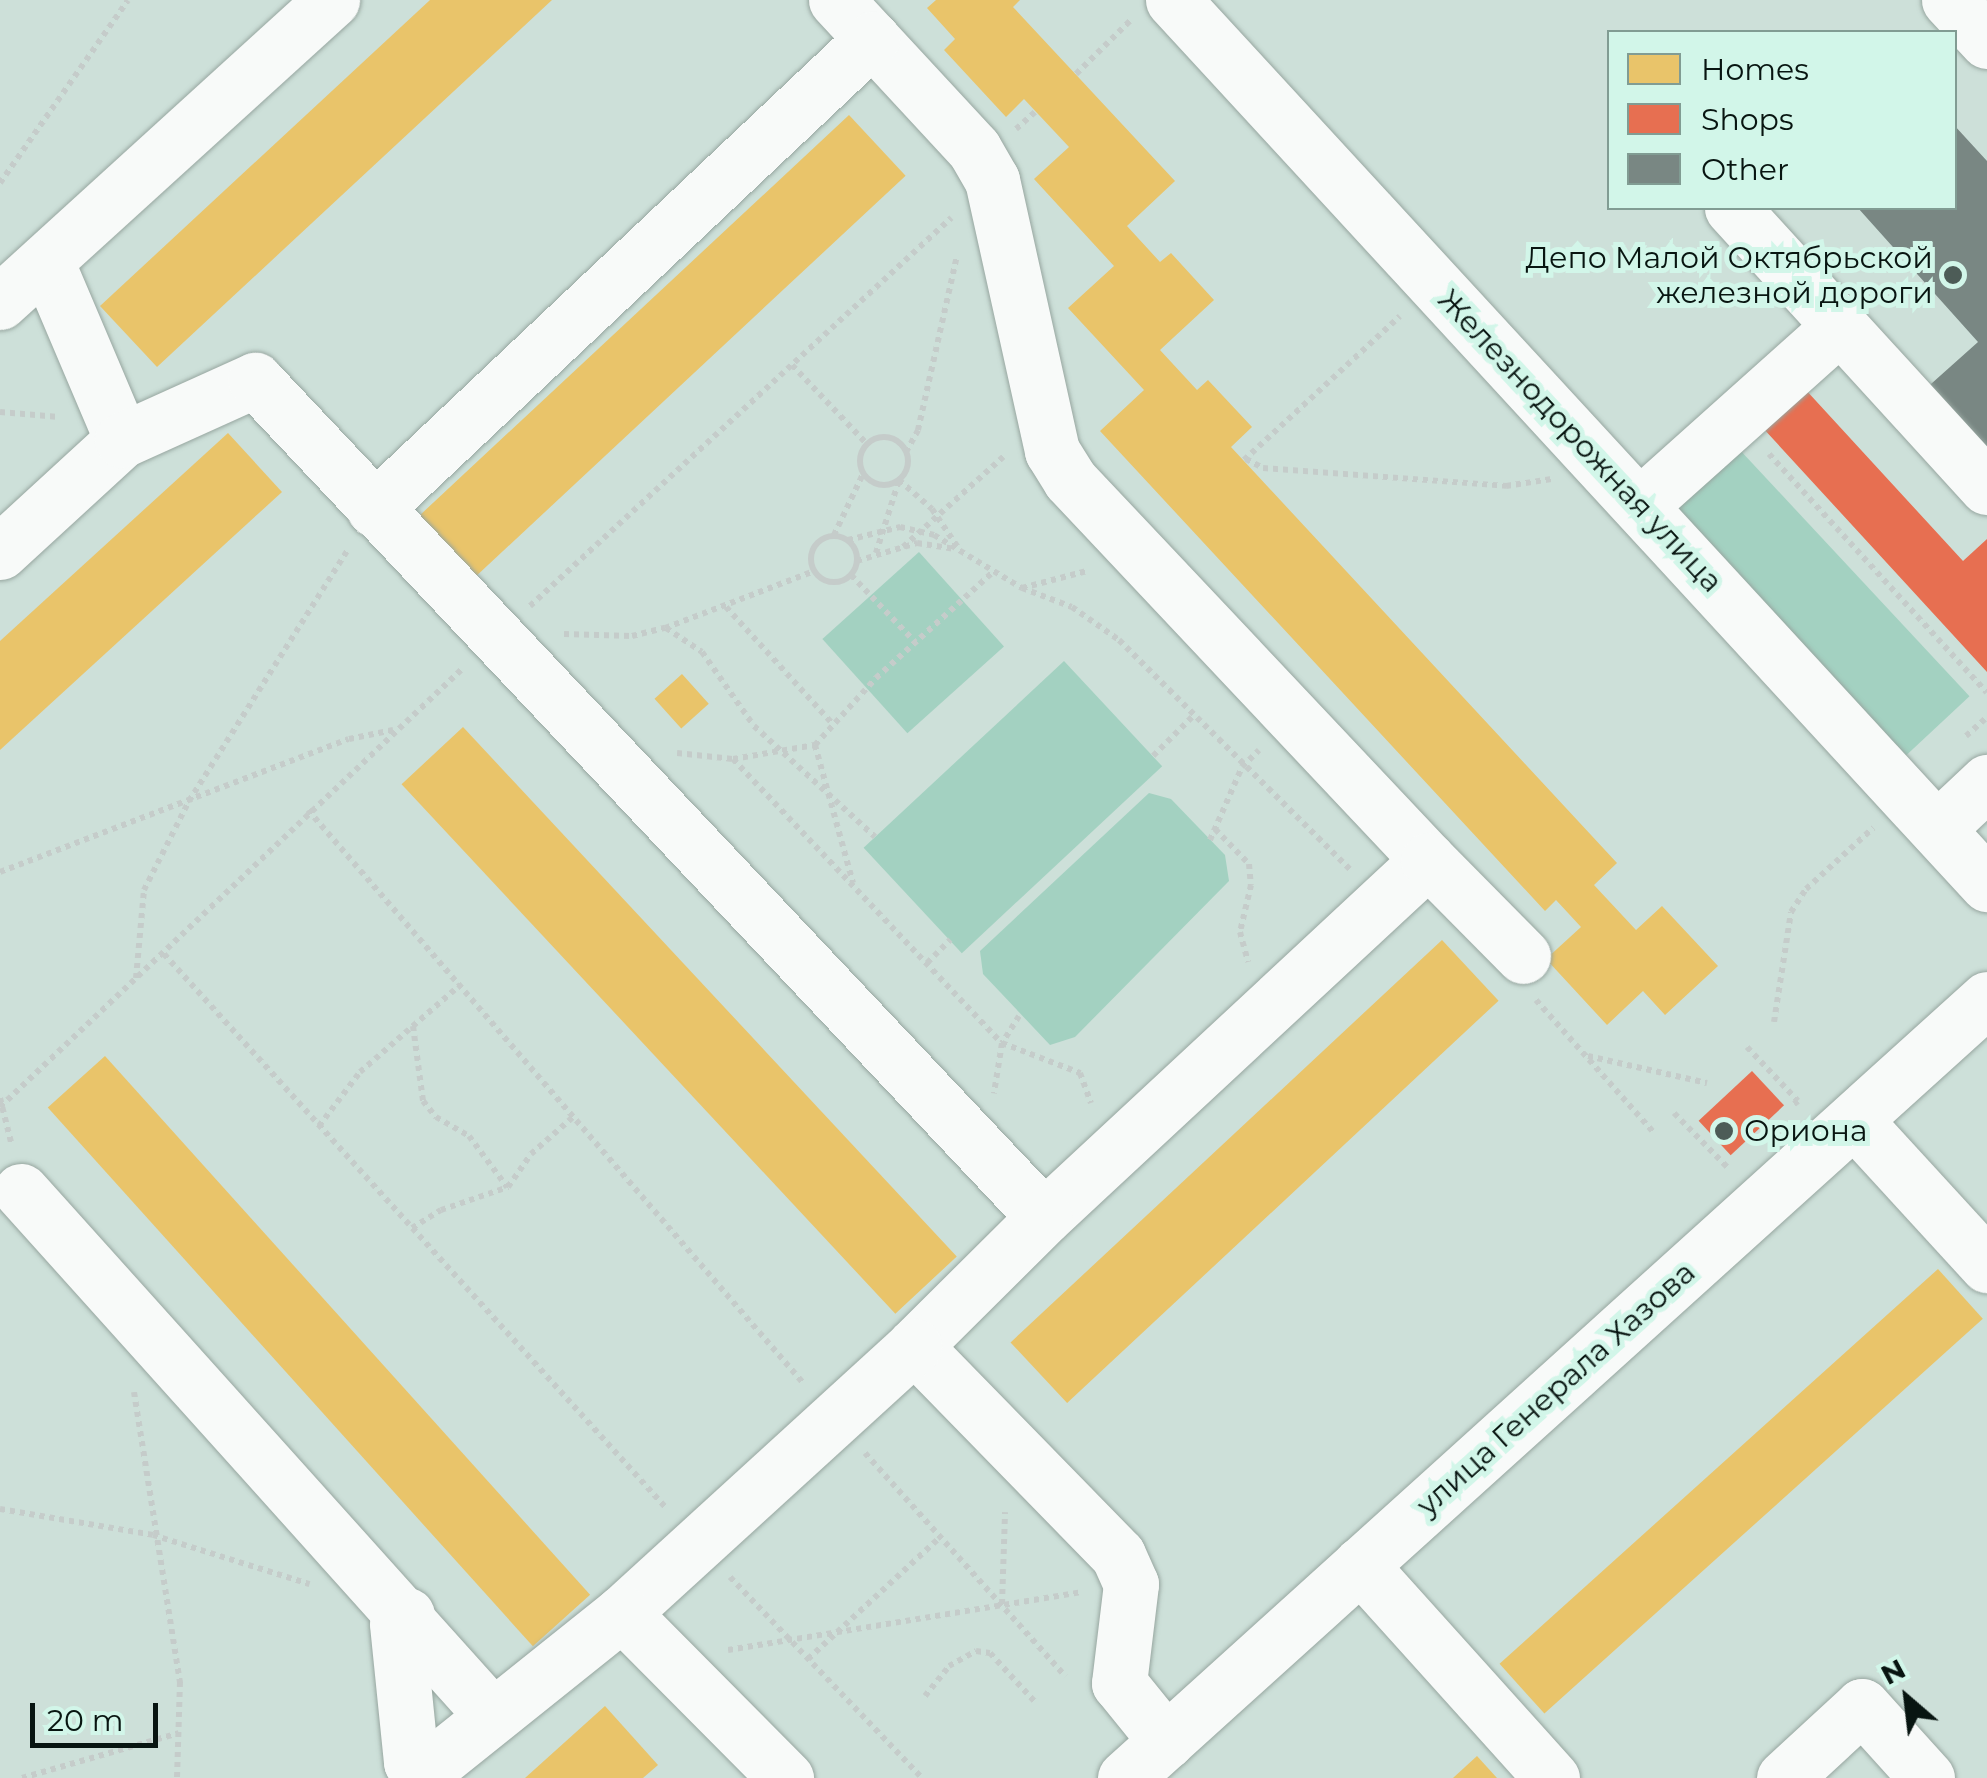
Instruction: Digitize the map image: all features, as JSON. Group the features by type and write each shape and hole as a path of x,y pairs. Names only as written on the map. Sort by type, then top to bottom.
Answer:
{"street":[{"path":"0,302 332,0"},
{"path":"836,0 974,149 992,180 1052,450 1070,480 1523,956"},
{"name":"Железнодорожная улица","path":"1151,11 1640,506 1987,884"},
{"path":"374,509 872,40"},
{"path":"1740,210 1987,487"},
{"path":"46,261 122,440"},
{"path":"1640,506 1840,326"},
{"path":"0,552 122,440 255,380 1044,1218"},
{"path":"1937,829 1987,782"},
{"path":"407,1616 397,1624 411,1762 419,1776 491,1714 622,1613 831,1416 914,1346 1044,1218 1428,860"},
{"name":"улица Генерала Хазова","path":"1125,1778 1987,1000"},
{"path":"1854,1120 1987,1266"},
{"path":"21,1191 407,1616 491,1714"},
{"path":"914,1346 1118,1554 1131,1584 1119,1682 1166,1741"},
{"path":"1360,1566 1552,1778"},
{"path":"622,1613 786,1778"},
{"path":"1784,1778 1862,1706 1927,1778"}],"path":[{"path":"0,183 128,0"},
{"path":"1076,74 1151,11"},
{"path":"876,553 899,480 907,468 906,452 918,430 961,239"},
{"path":"1404,312 1244,460 1263,468 1506,486 1558,478"},
{"path":"792,365 867,444"},
{"path":"904,547 936,514 1046,420"},
{"path":"814,570 815,546 834,536 864,474 860,458 867,444 889,438 906,452"},
{"path":"1760,444 1987,693"},
{"path":"864,474 884,486 899,480"},
{"path":"899,480 936,514 960,550"},
{"path":"136,980 144,890 190,800 374,509"},
{"path":"834,536 848,540 884,530 920,532 960,550 1022,588 1072,607 1119,640 1242,767 1386,899"},
{"path":"848,540 857,561 852,575"},
{"path":"857,561 904,547 960,550"},
{"path":"1022,588 1141,556"},
{"path":"814,570 830,582 852,575"},
{"path":"498,637 632,636 726,607 814,570"},
{"path":"670,752 732,759 781,754 815,745 915,642 994,571"},
{"path":"852,575 915,642"},
{"path":"726,607 833,724"},
{"path":"665,628 712,664 781,754 876,838"},
{"path":"1153,756 1192,717"},
{"path":"1210,840 1242,767 1294,717"},
{"path":"0,872 349,739 394,730"},
{"path":"815,745 824,792 854,886"},
{"path":"732,759 1002,1043 1080,1073 1090,1103"},
{"path":"308,810 831,1416 1065,1676"},
{"path":"1774,1022 1791,912 1806,889 1879,822"},
{"path":"1215,829 1248,864 1251,885 1240,932 1250,968 1274,1004"},
{"path":"927,964 950,940"},
{"path":"164,954 696,1542 922,1778"},
{"path":"319,1126 360,1072 460,986"},
{"path":"976,1145 1004,1066 1002,1043 1019,1016"},
{"path":"413,1026 423,1101 469,1136 508,1187"},
{"path":"1747,1046 1798,1101 1784,1114"},
{"path":"1587,1055 1707,1083"},
{"path":"1674,1113 1726,1170 1741,1156"},
{"path":"412,1228 441,1210 508,1187 531,1154 573,1117"},
{"path":"132,1380 153,1535 180,1682 178,1778"},
{"path":"1002,1605 1008,1442"},
{"path":"0,1509 153,1535 316,1587"},
{"path":"808,1659 940,1537"},
{"path":"668,1660 1131,1584"},
{"path":"925,1696 949,1666 976,1650 990,1653 1036,1703"},
{"path":"22,1778 179,1733"}],"green space":[{"path":"1739,449 1970,696 1899,762 1669,514"},
{"path":"919,552 1004,646 907,733 822,639"},
{"path":"1064,661 1162,766 962,953 864,848"},
{"path":"1149,793 1171,799 1225,855 1229,881 1075,1037 1050,1045 983,974 980,951"}],"building: Homes":[{"path":"430,0 552,0 157,367 100,306"},
{"path":"936,0 1020,0 1013,7 1175,181 1127,226 1160,262 1171,253 1214,300 1160,350 1197,390 1208,380 1252,427 1231,447 1617,863 1594,885 1636,930 1662,906 1718,966 1665,1015 1643,991 1607,1025 1546,959 1581,927 1556,900 1545,911 1100,431 1144,390 1068,308 1114,266 1034,179 1069,147 1024,99 1006,117 944,50 955,39 927,8"},
{"path":"849,115 906,176 474,578 418,517"},
{"path":"228,433 282,492 0,750 0,641"},
{"path":"682,674 709,704 681,728 655,699"},
{"path":"463,727 957,1257 895,1314 402,784"},
{"path":"1442,940 1499,1001 1067,1403 1011,1342"},
{"path":"105,1056 590,1595 533,1646 48,1108"},
{"path":"1938,1269 1983,1319 1544,1714 1500,1664"},
{"path":"605,1706 658,1765 643,1778 525,1778"},
{"path":"1477,1756 1497,1778 1453,1778"}],"building: Shops":[{"path":"1805,389 1963,561 1987,539 1987,672 1762,427"},
{"path":"1752,1071 1784,1105 1731,1155 1699,1121"}],"building: Other":[{"name":"Депо Малой Октябрьской железной дороги","path":"1957,128 1987,161 1987,465 1922,392 1978,342 1860,210 1957,210"}],"place":[{"name":"Депо Малой Октябрьской железной дороги","path":"1953,275"},
{"name":"Ориона","path":"1724,1131"}]}
